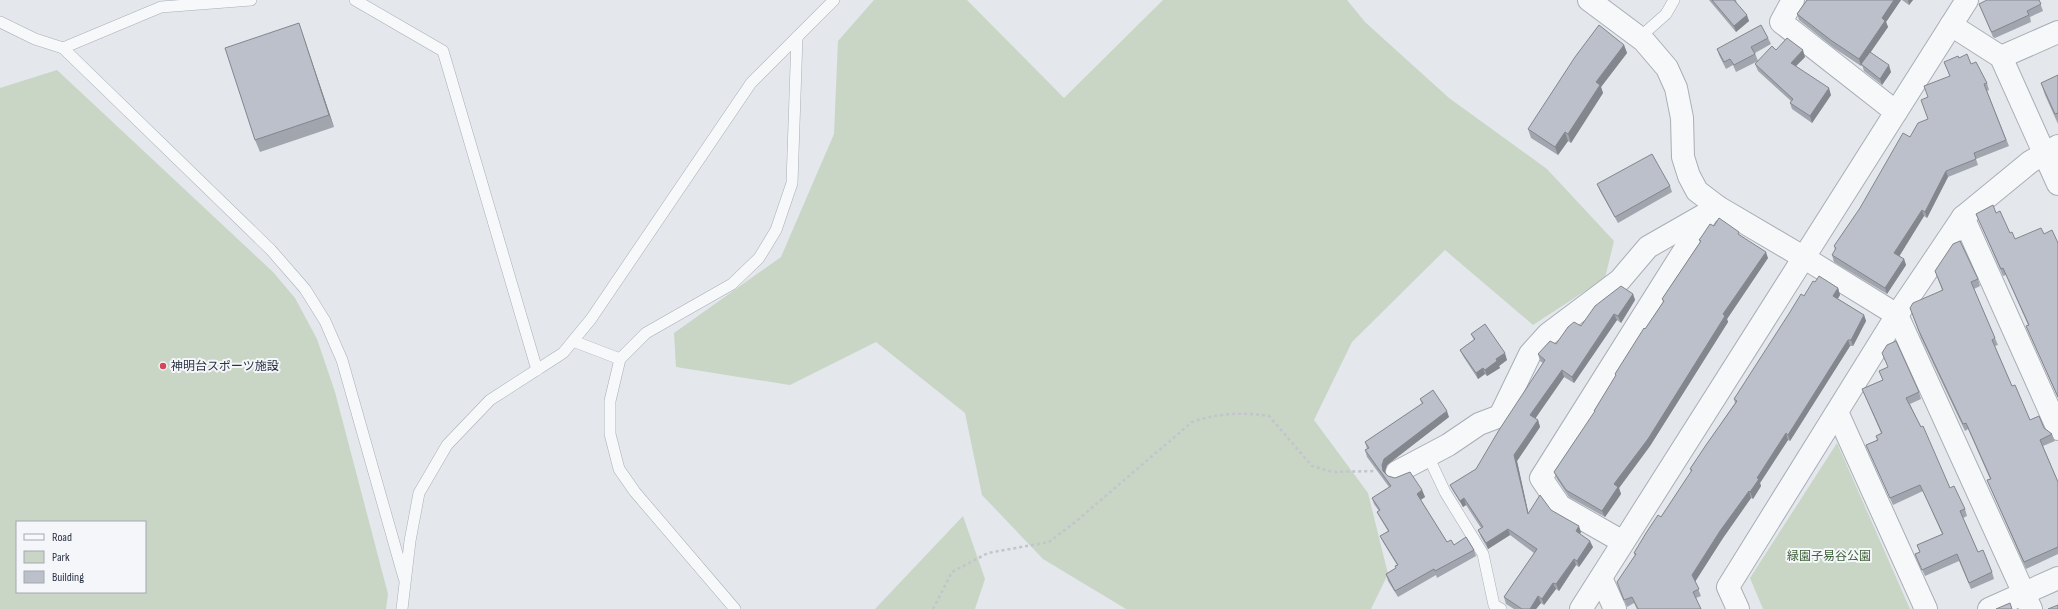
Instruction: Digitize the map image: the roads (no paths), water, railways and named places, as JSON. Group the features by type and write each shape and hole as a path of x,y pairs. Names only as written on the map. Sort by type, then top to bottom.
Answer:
{"street":[{"path":"1589,0 1639,38 1667,68 1676,88 1682,118 1683,158 1688,176 1713,210 1803,257 1897,315 2027,601"},
{"path":"1793,0 1781,22 1896,112"},
{"path":"1581,609 1967,0"},
{"path":"1951,25 2001,57 2051,150 2058,184"},
{"path":"2001,57 2058,32"},
{"path":"1738,609 1728,587 1897,315 1963,217 2051,150"},
{"path":"1397,472 1448,445 1479,424 1500,416 1530,354 1548,334 1620,280 1648,247 1713,210"},
{"path":"1623,542 1560,506 1541,478 1713,210"},
{"path":"1963,217 2058,429"},
{"path":"1837,412 1926,609"},
{"path":"1601,578 1615,609"},
{"path":"1989,609 2027,601 2058,578"}],"lane":[{"path":"63,48 161,7 251,0"},
{"path":"355,0 443,51 537,370"},
{"path":"402,609 419,493 447,445 490,400 562,353 573,341 595,312 751,83 834,0"},
{"path":"1639,38 1666,14 1674,0"},
{"path":"0,22 35,39 63,48 271,250 305,289 325,321 342,360 405,583"},
{"path":"735,609 635,492 619,469 610,434 610,401 620,359 646,333 732,284 759,258 776,230 792,183 797,37"},
{"path":"573,341 620,359"},
{"path":"1428,456 1445,492 1482,554 1494,605 1501,609"}],"place":[{"name":"神明台スポーツ施設","path":"163,366"}],"park label":[{"name":"緑園子易谷公園","path":"1829,556"}]}
